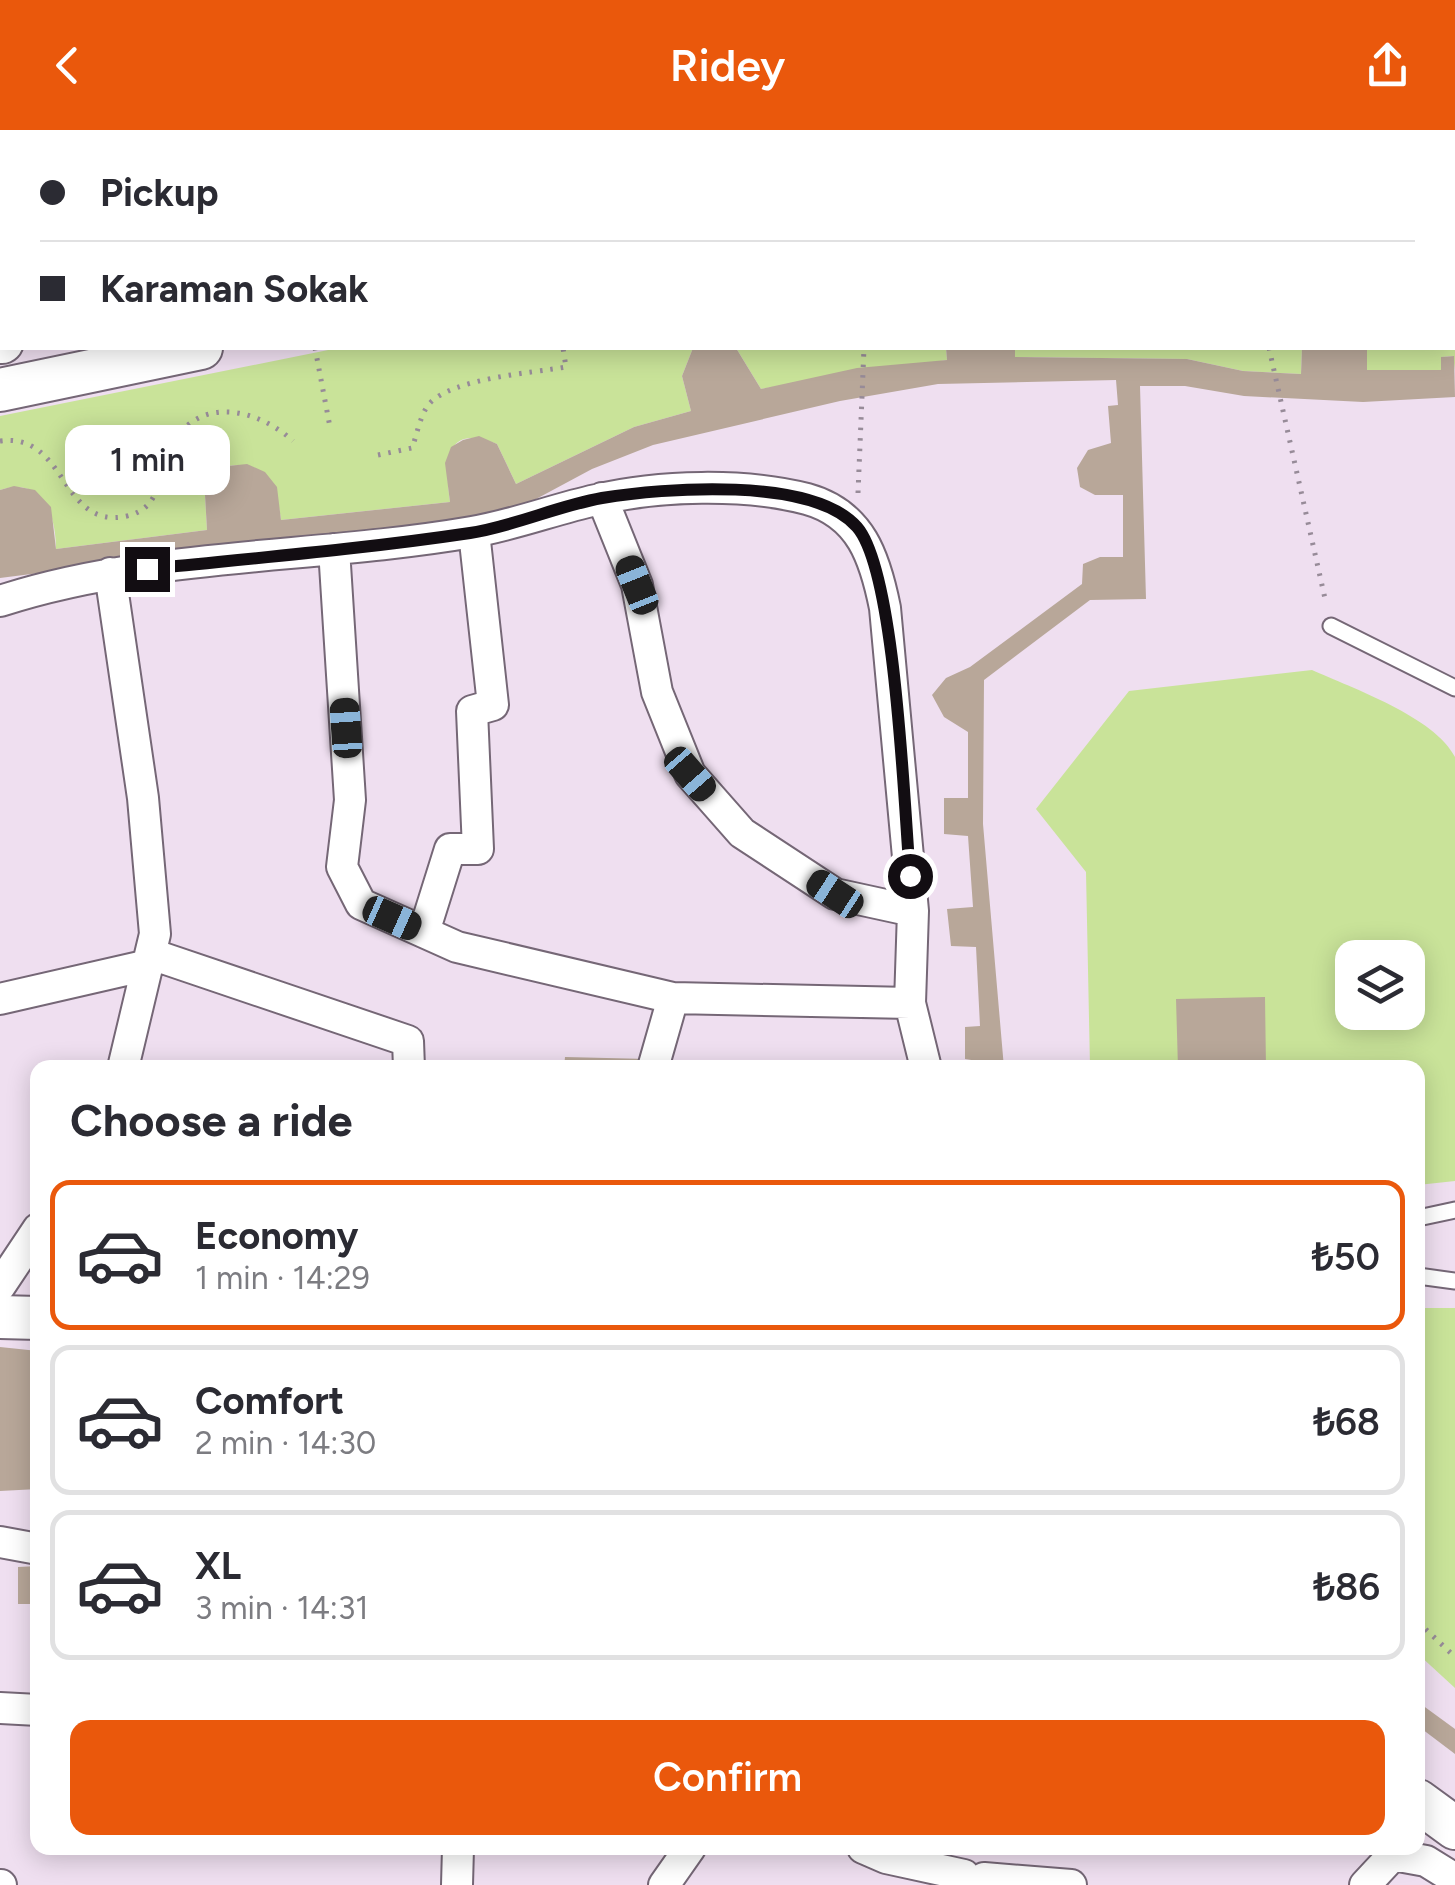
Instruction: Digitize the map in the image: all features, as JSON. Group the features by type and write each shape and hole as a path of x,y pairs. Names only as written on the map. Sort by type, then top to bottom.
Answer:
{"main road":[{"path":"0,390 191,350"},
{"path":"0,1318 30,1318"},
{"path":"1425,1806 1455,1828"}],"street":[{"path":"0,601 110,574 474,532 602,498 728,487 810,500 856,526 876,562 884,608 912,911 910,1003 924,1060"},
{"path":"602,498 637,585 657,692 690,774 742,833 835,894 912,911"},
{"path":"424,932 450,849 478,849 472,711 493,704 474,532"},
{"path":"334,549 350,800 342,867 361,904 457,947 674,998 910,1003"},
{"path":"110,574 144,798 155,934 126,1060"},
{"path":"0,999 149,960 408,1041 409,1060"},
{"path":"655,1060 674,998"},
{"path":"0,1286 30,1241"},
{"path":"0,1542 30,1548"},
{"path":"0,1708 30,1710"},
{"path":"457,1885 458,1855"},
{"path":"664,1885 685,1855"},
{"path":"879,1855 969,1879 1071,1885"},
{"path":"969,1879 986,1855"},
{"path":"1365,1885 1393,1856 1426,1861 1455,1879"}],"lane":[{"path":"1331,626 1455,688"},
{"path":"1425,1216 1455,1210"},
{"path":"1425,1277 1455,1281"}],"path":[{"path":"315,350 330,427"},
{"path":"378,455 412,448 426,407 438,396 460,387 566,367 563,350"},
{"path":"856,526 864,350"},
{"path":"1269,350 1331,626"},
{"path":"0,441 33,445 52,459 75,501 88,513 106,518 142,511 156,495 170,448 186,427 211,412 246,411 278,426 293,441"},
{"path":"1425,1629 1455,1657"}],"green space":[{"path":"328,350 692,350 682,376 691,411 634,427 516,484 497,444 466,438 451,450 448,461 450,502 281,520 268,478 253,468 228,466 205,495 207,530 56,549 53,523 44,501 26,488 0,490 0,416"},
{"path":"737,350 946,350 947,360 761,389"},
{"path":"1015,350 1302,350 1301,374 1243,371 1187,359 1015,357"},
{"path":"1367,350 1455,350 1455,370 1453,356 1442,357 1441,370 1367,370"},
{"path":"1312,670 1370,695 1430,729 1455,757 1455,1181 1425,1184 1425,1060 1090,1060 1086,872 1036,809 1129,691"},
{"path":"1425,1308 1455,1308 1455,1688 1425,1660"}],"building":[{"path":"692,350 737,350 761,389 857,368 947,360 946,350 1015,350 1015,357 1187,359 1243,371 1301,374 1302,350 1367,350 1367,370 1441,370 1441,357 1454,356 1455,397 1363,402 1244,396 1185,386 1140,386 1146,599 1090,600 984,680 983,824 1003,1060 965,1059 965,1027 980,1026 976,947 951,946 947,909 973,907 968,836 944,834 944,798 968,798 968,732 944,717 932,695 946,678 970,667 1082,584 1083,564 1100,557 1123,557 1123,495 1095,495 1080,487 1077,468 1088,450 1111,443 1108,406 1118,405 1116,380 938,384 840,401 653,445 592,469 510,513 0,578 0,490 14,486 35,490 51,507 56,549 207,530 205,495 228,466 247,464 265,472 277,487 281,520 450,502 445,463 451,447 463,440 479,436 497,444 516,484 634,427 691,411 682,376"},
{"path":"1265,997 1266,1060 1178,1060 1176,999"},
{"path":"565,1057 648,1059 648,1060 565,1060"},
{"path":"0,1347 30,1350 30,1489 0,1491"},
{"path":"30,1566 30,1604 18,1604 18,1567"},
{"path":"1425,1707 1455,1729 1455,1754 1425,1731"}],"route":[{"path":"147,569 474,532 602,498 728,487 810,500 856,526 876,562 894,700 910,876"}]}
